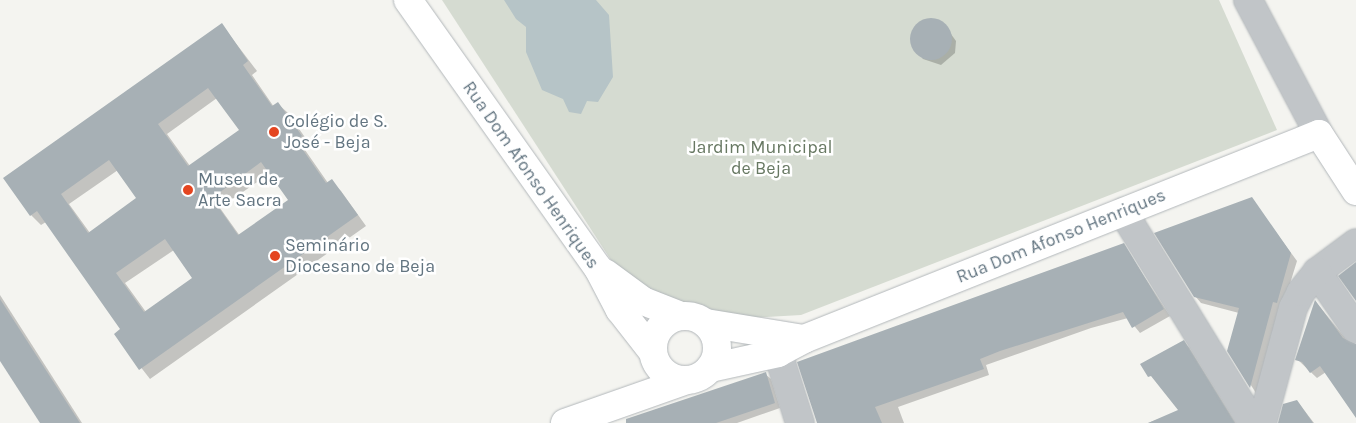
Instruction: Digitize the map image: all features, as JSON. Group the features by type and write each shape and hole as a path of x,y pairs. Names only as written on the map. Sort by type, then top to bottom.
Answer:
{"main road":[{"name":"Rua Dom Afonso Henriques","path":"408,0 598,268 620,310 653,355"},
{"name":"Rua Dom Afonso Henriques","path":"565,423 698,374 778,353 804,339 1319,134"},
{"path":"1319,134 1356,191"},
{"path":"598,268 643,302 693,320 716,340 717,350 698,374 664,373 653,355"},
{"path":"645,393 657,331 672,318 804,339"}],"street":[{"path":"1248,0 1319,134"},
{"path":"1124,212 1253,423"},
{"path":"1262,423 1293,308 1300,292 1316,272 1356,243"},
{"path":"1316,272 1356,329"},
{"path":"778,353 800,423"}],"green space":[{"name":"Jardim Municipal de Beja","path":"442,0 1219,0 1277,130 801,315 730,319 670,304 620,274"}],"shaded area":[{"path":"504,0 596,0 609,15 613,77 598,102 587,101 581,114 569,112 563,99 542,90 526,52 526,27 516,19"}],"building":[{"path":"931,18 946,24 952,39 946,54 931,60 916,54 910,39 916,24"},
{"name":"Seminário Diocesano de Beja","path":"222,23 248,61 243,65 272,106 278,102 302,136 296,140 326,183 332,179 358,215 139,370 114,334 120,329 37,211 30,216 3,178","holes":["208,88 239,130 188,166 158,124","109,160 136,198 88,233 61,194","261,162 288,200 238,235 212,198","165,239 192,278 144,312 116,273"]},
{"path":"1252,197 1291,253 1277,303 1273,302 1250,388 1227,351 1239,308 1194,297 1154,233"},
{"path":"1124,243 1164,309 1132,328 1123,312 1000,351 980,359 984,369 875,407 882,423 817,423 797,362"},
{"path":"1356,262 1356,301 1338,276"},
{"path":"0,299 80,423 40,423 0,361"},
{"path":"1315,300 1343,338 1356,344 1356,418 1320,366 1310,373 1302,362 1295,360"},
{"path":"1184,340 1235,423 1148,423 1178,410 1151,376 1148,377 1140,364"},
{"path":"766,372 775,403 716,423 626,423 626,419"},
{"path":"1297,400 1313,423 1278,423 1283,404"}],"place":[{"name":"Colégio de S. José - Beja","path":"274,132"},
{"name":"Museu de Arte Sacra","path":"188,190"},
{"name":"Seminário Diocesano de Beja","path":"275,256"}]}
